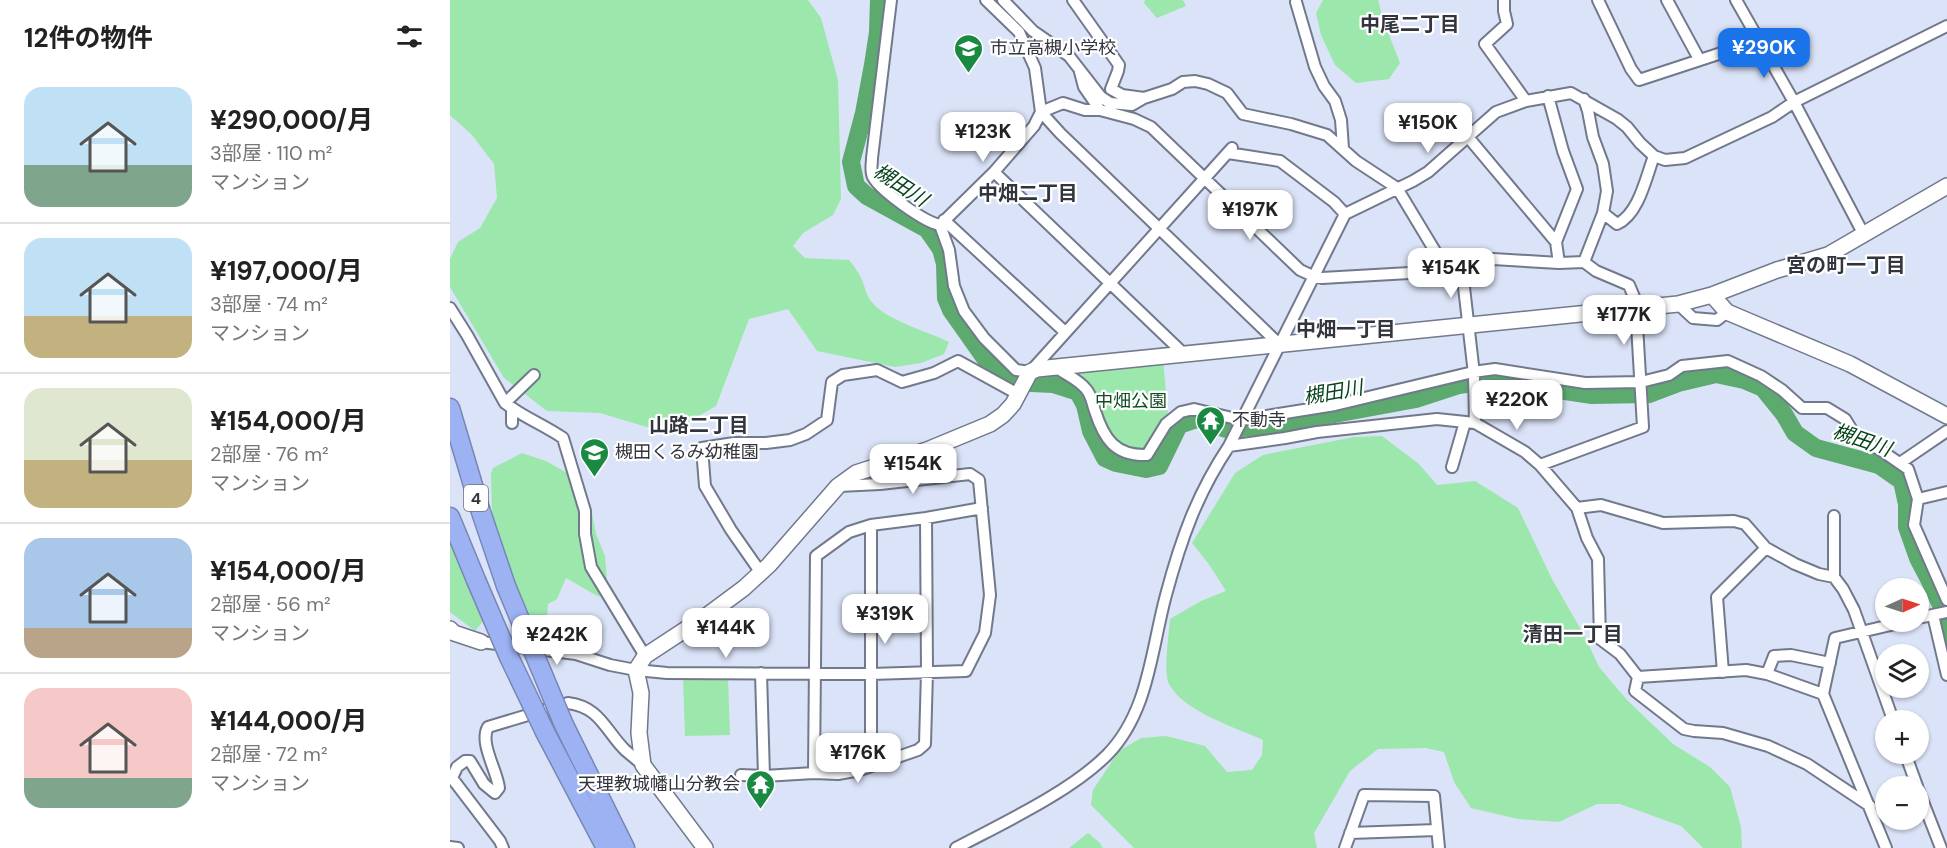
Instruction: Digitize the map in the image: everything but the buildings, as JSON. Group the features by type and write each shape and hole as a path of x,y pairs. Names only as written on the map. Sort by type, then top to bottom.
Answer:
{"highway":[{"name":"4","path":"450,408 506,586 564,725 625,848"},
{"name":"4","path":"450,517 509,657 545,732 606,848"}],"street":[{"path":"891,0 872,174 879,186 934,224 942,222 994,172 1034,126 1041,112 1035,68 1019,32 986,0"},
{"path":"1003,0 1033,31 1068,56 1101,97 1110,103 1132,105 1183,82 1195,81 1227,93 1243,114 1251,120 1291,124 1327,135 1356,161 1397,188 1447,271"},
{"path":"1073,0 1119,65 1111,89 1122,95 1144,98"},
{"path":"1504,0 1507,24 1485,44 1526,100"},
{"path":"1598,0 1631,69 1639,80 1758,41"},
{"path":"1667,0 1699,59"},
{"path":"1736,0 1794,102 1863,235"},
{"path":"1296,2 1315,67 1324,86 1335,101 1341,120 1343,148"},
{"path":"957,848 1072,782 1107,754 1132,721 1148,674 1179,550 1195,504 1232,441 1345,214 1428,172 1496,112 1526,100 1571,93 1627,127 1654,156 1665,160 1684,158 1772,117 1794,102 1947,26"},
{"path":"1080,72 1084,87 1100,110"},
{"path":"1548,96 1563,151 1577,189 1556,242 1559,263"},
{"path":"1584,99 1593,137 1603,164 1607,191 1603,213 1584,262"},
{"path":"1041,112 1063,103 1085,110 1100,110 1134,119 1151,127 1300,270 1313,276 1322,278 1462,270 1476,263 1493,259 1559,263 1584,262 1596,271 1629,285 1636,308 1643,428 1540,465"},
{"path":"1041,112 1279,344"},
{"path":"1468,137 1556,242"},
{"path":"644,765 639,733 641,693 636,670 645,656 709,614 761,573 838,486 856,473 927,450 990,424 1003,415 1013,404 1024,383 1065,332 1230,150 1280,161 1334,202 1345,214"},
{"path":"1603,213 1617,224 1625,220 1633,211 1654,156"},
{"path":"994,172 1183,353"},
{"path":"1024,383 1037,369 1678,304 1712,295 1777,270 1828,255 1947,186"},
{"path":"942,222 1065,332"},
{"path":"942,222 950,250 954,286 964,311 984,338 1016,370 1024,383"},
{"path":"1452,467 1470,422 1474,388 1462,270"},
{"path":"1712,295 1727,312 1850,364 1947,416"},
{"path":"1678,304 1693,318 1717,320 1727,312"},
{"path":"450,308 508,406 513,423"},
{"path":"761,573 731,530 705,486 702,448 734,443 790,440 806,434 828,420 832,382 843,375 877,370 902,382 934,373 958,361 1024,383"},
{"path":"1056,367 1086,389 1092,398 1105,436 1115,448 1134,455 1147,454 1166,424 1181,412 1194,409 1241,420 1335,405 1495,369 1641,391 1682,366 1728,361 1761,375 1802,408 1827,408 1845,419 1858,440 1879,449 1908,469 1918,499 1914,525 1947,600"},
{"path":"508,406 534,375"},
{"path":"508,406 563,438 585,511 585,534 591,567 645,656"},
{"path":"1232,441 1285,438 1317,432 1437,419 1470,422 1525,452 1540,465 1577,508 1587,538 1598,559 1600,639 1620,654 1638,677"},
{"path":"1900,463 1947,431"},
{"path":"450,630 481,642 576,654 610,665 667,673 871,674 966,671 985,633 990,595 980,480 970,474 880,484 838,486"},
{"path":"1918,499 1947,492"},
{"path":"1577,508 1601,506 1663,523 1734,521 1745,524 1766,548 1795,564 1833,577"},
{"path":"814,773 816,556 849,531 871,525 982,508"},
{"path":"1834,516 1833,577 1849,598 1889,710"},
{"path":"741,775 838,774 918,750 925,744 926,518"},
{"path":"871,525 871,765"},
{"path":"1723,672 1717,597 1766,548"},
{"path":"1939,614 1947,675"},
{"path":"1875,629 1835,638 1823,694 1886,848"},
{"path":"1767,674 1774,656 1791,655 1830,663"},
{"path":"1638,677 1746,670 1767,674 1823,694"},
{"path":"760,673 764,776"},
{"path":"1638,677 1635,691 1684,729 1723,733 1768,746 1807,764 1870,806"},
{"path":"503,848 452,778 457,767 465,761 470,761 484,784 495,793 499,788 498,780 485,743 485,733 488,728 568,703 579,704 600,718 624,749 644,765 705,848"},
{"path":"1345,848 1364,795 1434,796 1439,848"},
{"path":"1929,816 1941,848"},
{"path":"1350,833 1437,830"},
{"path":"450,847 458,848"}],"green space":[{"path":"450,0 808,0 821,18 838,80 841,199 833,215 803,233 793,246 805,258 849,260 861,277 869,299 877,308 896,319 949,342 944,354 921,363 895,367 817,351 788,309 749,319 716,406 690,421 650,428 600,413 547,411 504,378 450,287 450,259 458,242 480,228 497,198 494,164 472,135 450,115"},
{"path":"1145,0 1183,0 1186,6 1157,18 1144,3"},
{"path":"1323,0 1378,0 1400,63 1389,79 1356,83 1335,65 1321,35 1316,13"},
{"name":"中畑公園","path":"1163,358 1168,416 1146,450 1137,452 1125,448 1107,432 1093,397 1068,373"},
{"path":"1382,436 1419,464 1437,485 1475,481 1518,508 1552,579 1599,667 1627,700 1673,744 1710,767 1730,787 1741,827 1742,848 1703,848 1681,826 1620,804 1597,804 1559,822 1518,819 1471,808 1454,782 1444,752 1426,748 1378,749 1350,771 1314,833 1317,848 1134,848 1091,805 1093,790 1119,751 1141,738 1166,736 1205,746 1227,772 1252,770 1262,755 1263,740 1198,711 1176,694 1167,679 1166,662 1170,619 1201,601 1226,591 1192,543 1235,473 1263,455 1354,437"},
{"path":"522,453 546,461 571,475 580,499 592,513 596,534 605,556 607,579 599,597 566,578 557,599 548,604 546,630 536,627 517,589 492,515 491,474 493,468"},
{"path":"450,541 484,620 475,631 450,612"},
{"path":"728,678 730,735 685,736 683,679"},
{"path":"1088,833 1103,848 1069,848"}],"waterway":[{"name":"槻田川","path":"879,0 878,32 873,65 864,113 851,162 856,186 867,196 927,229 941,249 945,264 946,298 951,310 987,361 1013,382 1053,384 1078,392 1085,405 1091,431 1105,458 1116,463 1146,469 1159,466 1179,425 1197,419 1226,429 1270,426 1416,399 1459,385 1492,380 1592,395 1649,394 1678,383 1716,374 1744,380 1763,388 1784,414 1795,433 1816,448 1879,465 1902,481 1907,504 1907,527 1918,558 1941,605 1947,646"}],"place":[{"name":"市立高槻小学校","path":"969,74"},
{"name":"不動寺","path":"1211,446"},
{"name":"槻田くるみ幼稚園","path":"594,478"},
{"name":"天理教城幡山分教会","path":"761,810"}],"district":[{"name":"中尾二丁目","path":"1410,24"},
{"name":"中畑二丁目","path":"1028,193"},
{"name":"宮の町一丁目","path":"1846,265"},
{"name":"中畑一丁目","path":"1346,329"},
{"name":"山路二丁目","path":"699,425"},
{"name":"清田一丁目","path":"1573,634"}]}
